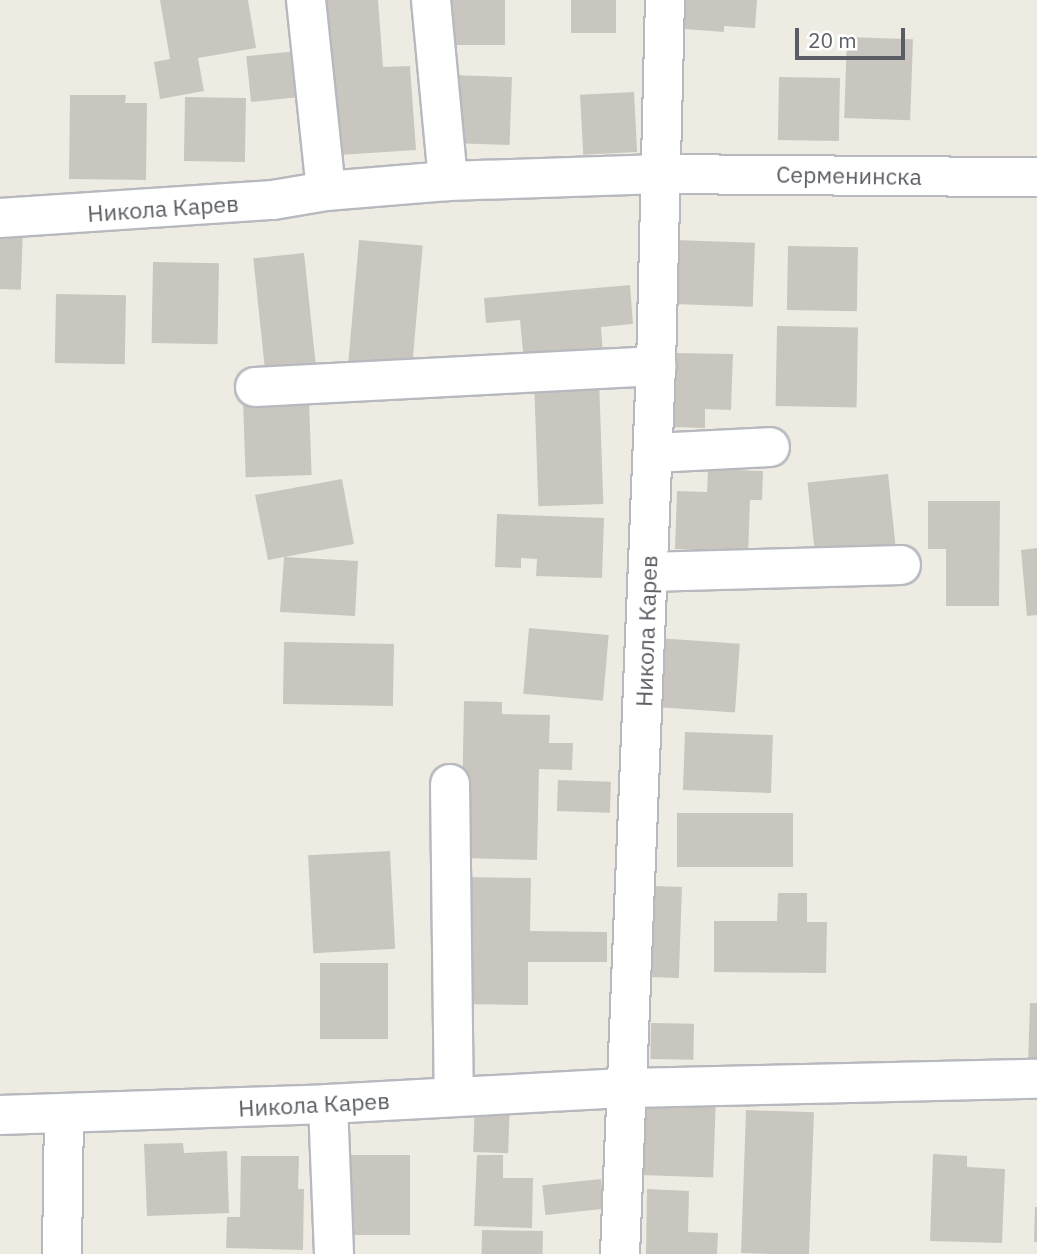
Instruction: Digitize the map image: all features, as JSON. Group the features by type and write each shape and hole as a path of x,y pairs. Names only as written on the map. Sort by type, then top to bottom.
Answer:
{"street":[{"path":"306,0 326,191"},
{"path":"432,0 449,181"},
{"name":"Никола Карев","path":"620,1254 653,453 666,0"},
{"name":"Никола Карев","path":"0,218 273,200 326,191 449,181 661,174"},
{"name":"Серменинска","path":"661,174 1037,177"},
{"path":"255,387 656,366"},
{"path":"653,453 770,447"},
{"path":"648,572 901,565"},
{"path":"450,784 454,1096"},
{"path":"628,1087 1037,1079"},
{"name":"Никола Карев","path":"0,1115 64,1115 328,1104 628,1087"},
{"path":"328,1104 334,1254"},
{"path":"62,1254 64,1115"}],"building":[{"path":"160,0 248,0 256,48 198,58 204,91 160,99 154,62 170,59"},
{"path":"315,0 378,0 383,67 410,66 416,150 339,155 334,82 321,83"},
{"path":"443,0 505,0 505,45 443,45"},
{"path":"571,0 616,0 616,33 571,33"},
{"path":"686,0 757,0 755,28 724,26 724,32 684,29"},
{"path":"847,37 913,39 910,120 844,118"},
{"path":"297,51 302,97 251,102 246,56"},
{"path":"453,75 512,77 510,145 451,143"},
{"path":"779,77 840,78 839,141 778,140"},
{"path":"634,92 637,152 583,155 580,95"},
{"path":"70,95 126,95 125,103 147,103 146,180 69,179"},
{"path":"185,97 246,98 245,162 184,161"},
{"path":"0,227 23,228 21,290 0,289"},
{"path":"359,240 423,246 412,372 348,367"},
{"path":"675,240 755,243 753,307 673,304"},
{"path":"788,246 858,247 857,311 787,310"},
{"path":"304,253 317,375 266,381 253,258"},
{"path":"153,262 219,263 218,344 152,343"},
{"path":"630,285 633,324 601,327 603,355 524,361 520,320 486,323 484,298"},
{"path":"56,294 126,295 125,364 55,363"},
{"path":"777,326 858,327 857,407 776,406"},
{"path":"675,353 733,354 731,410 705,409 705,428 673,427"},
{"path":"599,379 603,504 538,506 534,381"},
{"path":"309,400 312,475 246,477 243,402"},
{"path":"708,469 763,471 762,500 750,500 748,556 701,554 702,550 675,549 677,491 707,492"},
{"path":"888,474 896,552 816,560 807,482"},
{"path":"342,479 354,544 268,560 255,495"},
{"path":"928,501 1000,501 999,606 946,606 946,549 928,549"},
{"path":"497,514 604,518 602,578 536,576 537,559 521,558 521,568 495,567"},
{"path":"1037,548 1037,615 1027,616 1021,550"},
{"path":"284,557 358,561 355,616 280,612"},
{"path":"529,628 609,635 603,701 523,694"},
{"path":"657,638 740,644 735,713 652,707"},
{"path":"284,642 394,644 393,706 283,704"},
{"path":"464,701 502,702 502,714 550,715 549,743 573,743 572,770 539,769 537,860 461,858"},
{"path":"685,732 773,735 771,793 683,790"},
{"path":"558,780 611,782 610,813 557,811"},
{"path":"677,813 793,813 793,867 677,867"},
{"path":"390,851 395,949 313,953 308,855"},
{"path":"464,877 531,878 530,931 607,932 607,962 528,962 528,1005 463,1004"},
{"path":"653,886 682,887 679,978 650,977"},
{"path":"778,893 807,893 807,922 827,922 826,973 714,972 714,921 777,921"},
{"path":"320,963 388,963 388,1039 320,1039"},
{"path":"1030,1003 1037,1003 1037,1065 1028,1065"},
{"path":"651,1023 694,1024 693,1060 650,1059"},
{"path":"643,1095 716,1098 713,1177 640,1175"},
{"path":"475,1099 510,1100 508,1153 473,1152"},
{"path":"746,1110 814,1112 809,1254 741,1253"},
{"path":"183,1143 184,1153 227,1151 229,1213 147,1216 144,1144"},
{"path":"933,1154 967,1156 967,1167 1005,1169 1002,1243 930,1241"},
{"path":"334,1155 410,1155 410,1235 334,1235"},
{"path":"477,1155 503,1155 503,1178 533,1178 532,1228 474,1226"},
{"path":"241,1156 299,1156 298,1189 304,1189 303,1250 226,1248 227,1217 240,1217"},
{"path":"601,1179 604,1209 545,1215 542,1185"},
{"path":"647,1189 689,1191 688,1232 718,1233 717,1254 646,1254"},
{"path":"1037,1207 1037,1242 1034,1242"},
{"path":"482,1230 543,1231 543,1254 482,1254"}]}
